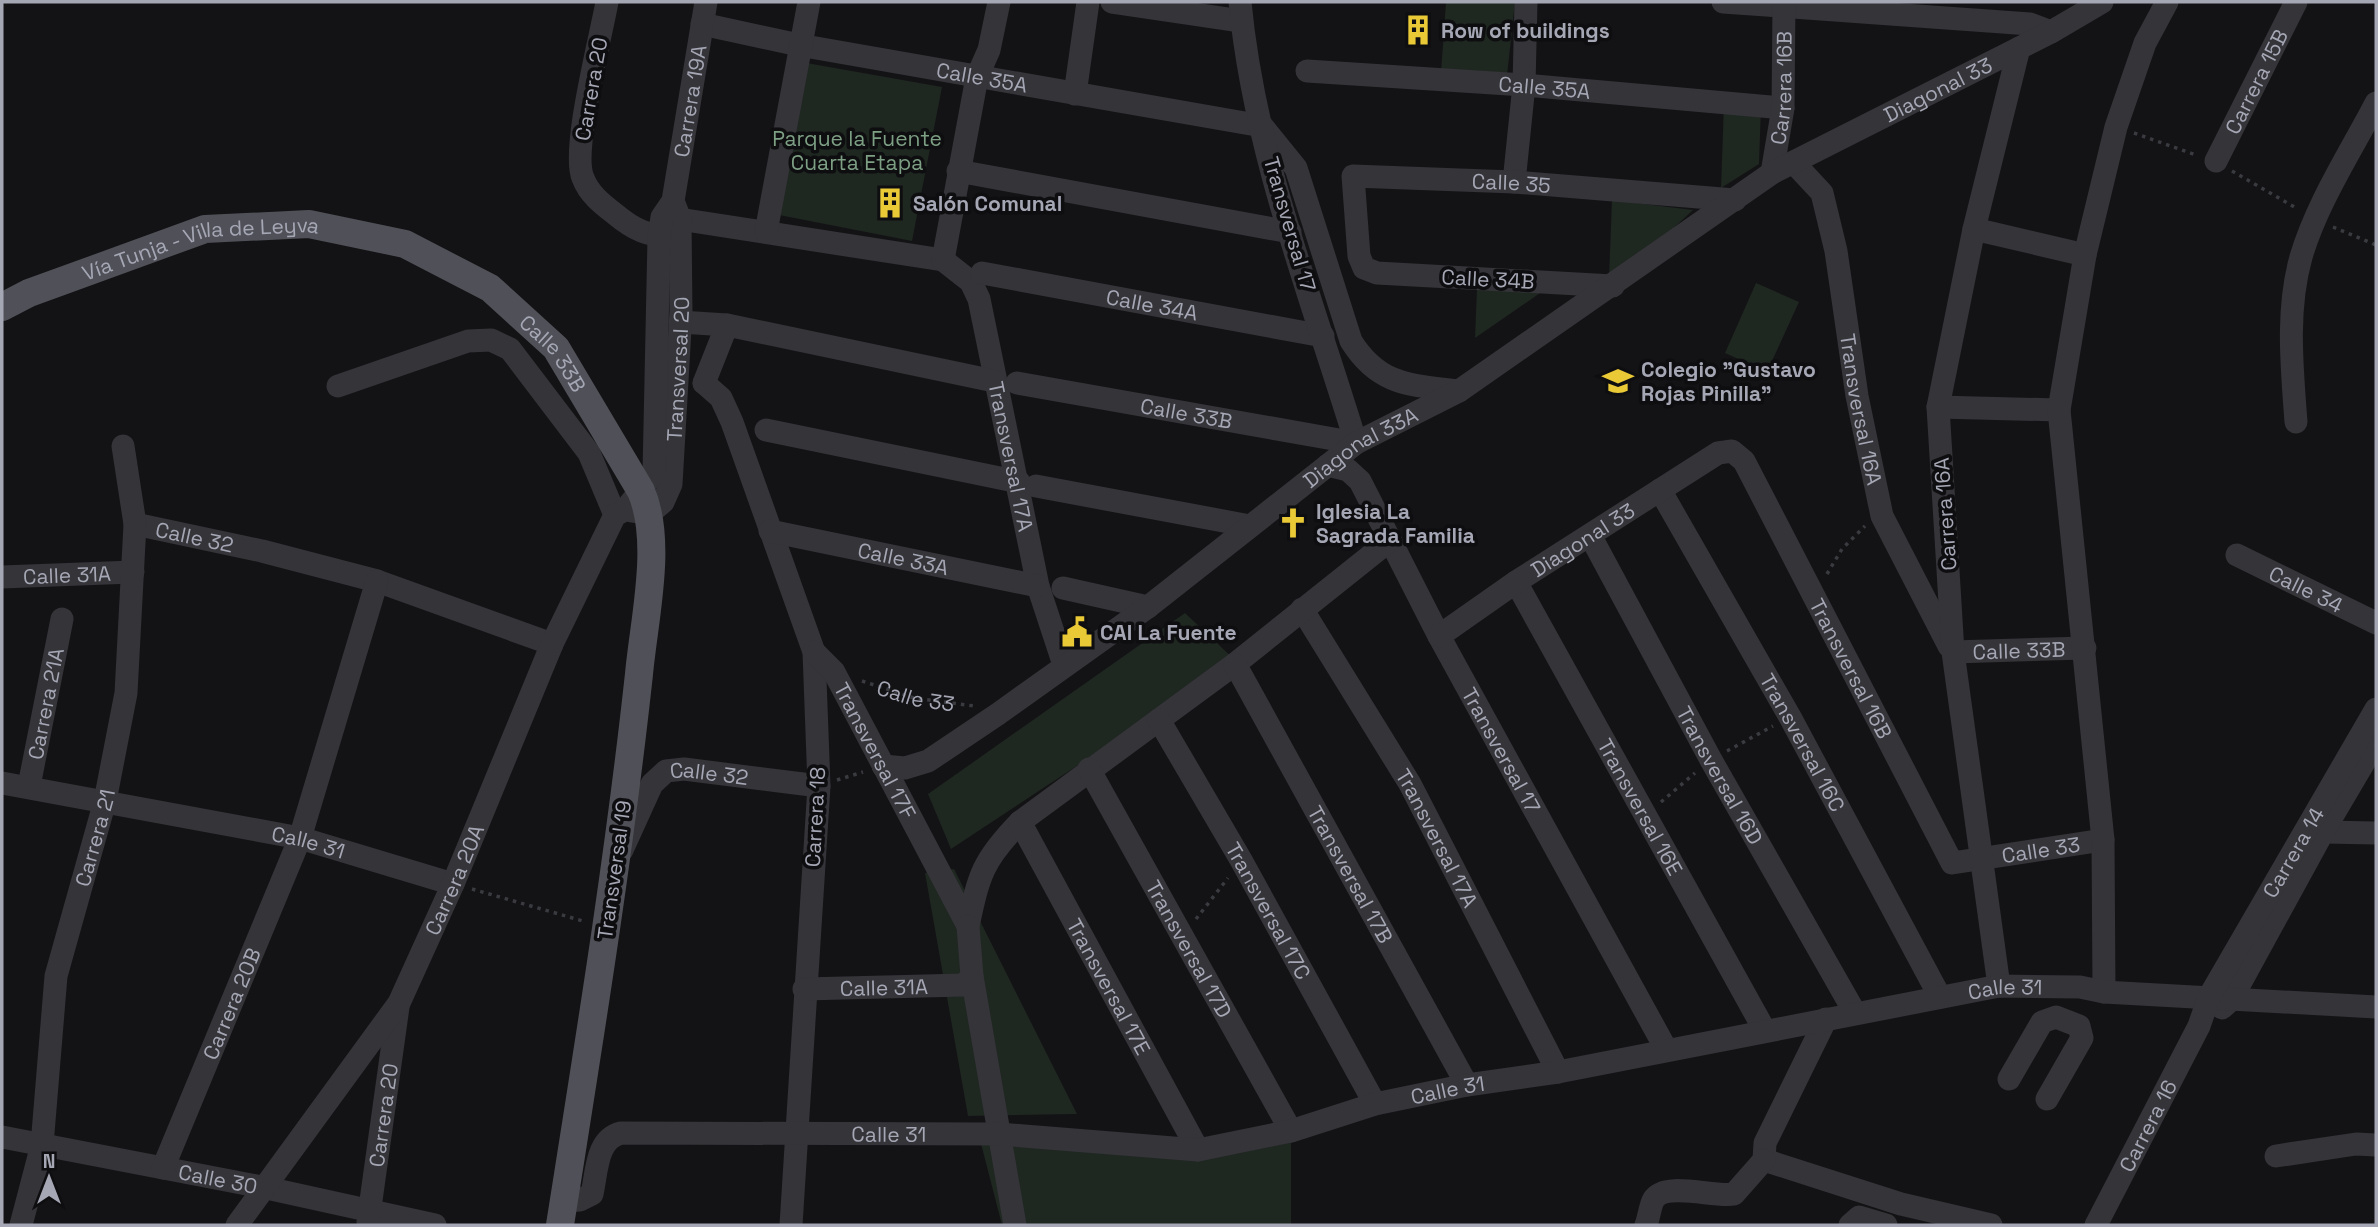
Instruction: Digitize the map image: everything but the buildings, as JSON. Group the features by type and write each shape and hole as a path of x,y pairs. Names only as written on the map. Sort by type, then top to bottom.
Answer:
{"main road":[{"name":"Vía Tunja - Villa de Leyva","path":"2,307 29,293 205,229 309,225 405,244"},
{"name":"Calle 33B","path":"405,244 490,288 556,348 633,507"},
{"name":"Transversal 19","path":"562,1213 615,867 651,555 633,507"}],"street":[{"name":"Carrera 20","path":"607,2 580,148 582,177 596,200 634,230 671,222"},
{"name":"Carrera 19A","path":"671,222 706,2"},
{"path":"766,232 809,2"},
{"path":"671,222 766,232 943,260 977,77 989,50 999,2"},
{"path":"1075,94 1088,2"},
{"path":"1112,2 1240,11"},
{"path":"1514,182 1524,85 1525,2"},
{"path":"1723,2 1784,4 2030,24 2051,32"},
{"name":"Diagonal 33","path":"1772,173 2051,32 2080,8 2102,2"},
{"path":"2104,992 2104,840 2059,410 2085,255 2116,127 2145,43 2167,2"},
{"name":"Carrera 15B","path":"2216,161 2296,2"},
{"name":"Carrera 16B","path":"1772,173 1783,108 1784,4"},
{"name":"Transversal 17","path":"1240,11 1262,126 1290,232 1356,443"},
{"name":"Calle 35A","path":"702,24 799,45 1262,126"},
{"name":"Carrera 16A","path":"1999,986 1952,652 1938,407 1974,229 2019,48"},
{"name":"Calle 35A","path":"1307,71 1524,85 1783,108"},
{"path":"2296,422 2291,342 2301,260 2316,219 2376,103"},
{"path":"1262,126 1296,168 1351,341 1364,362 1384,377 1414,386 1460,391"},
{"name":"Transversal 16A","path":"1794,163 1822,193 1836,251 1857,396 1882,516 1952,652"},
{"path":"958,171 1290,232"},
{"name":"Diagonal 33A","path":"883,766 905,768 928,761 999,714 1148,607 1356,443 1460,391 1772,173"},
{"name":"Calle 35","path":"1364,268 1359,256 1353,176 1514,182 1735,200"},
{"name":"Transversal 20","path":"633,507 663,502 671,484 680,323 671,222"},
{"name":"Transversal 20","path":"633,507 654,473 657,452 671,222"},
{"path":"1974,229 2085,255"},
{"name":"Transversal 17A","path":"943,260 971,282 979,299 993,381 1028,484 1038,586 1064,665"},
{"name":"Calle 34B","path":"1364,268 1377,273 1613,286"},
{"name":"Calle 34A","path":"982,273 1323,336"},
{"path":"680,323 727,325 993,381"},
{"path":"677,381 705,383 727,325"},
{"path":"338,386 468,341 491,340 510,349 633,507"},
{"name":"Carrera 18","path":"705,383 721,398 732,422 814,653 819,786 791,1225"},
{"name":"Calle 33B","path":"1017,383 1356,443"},
{"path":"1938,407 2059,410"},
{"path":"766,430 1250,526"},
{"name":"Carrera 21","path":"21,1225 42,1145 56,976 105,801 126,693 135,524 123,446"},
{"name":"Diagonal 33","path":"1439,636 1516,582 1591,537 1718,453 1731,451"},
{"name":"Transversal 16B","path":"1731,451 1744,461 1952,863 1980,857"},
{"name":"Transversal 17","path":"1328,465 1348,470 1360,481 1439,636 1666,1049"},
{"name":"Transversal 16C","path":"1660,490 1790,716 1940,997"},
{"name":"Carrera 20A","path":"242,1222 262,1187 399,1003 453,884 552,644 633,507"},
{"name":"Calle 32","path":"135,524 262,551 377,581"},
{"name":"Calle 33A","path":"770,531 1038,586"},
{"name":"Transversal 16D","path":"1591,537 1711,760 1855,1013"},
{"path":"1015,1225 968,980 968,926 976,885 992,851 1020,822 1088,769 1234,664 1389,541"},
{"name":"Calle 34","path":"2237,555 2376,623"},
{"name":"Calle 31A","path":"2,577 133,572"},
{"path":"300,838 377,581 552,644"},
{"name":"Transversal 16E","path":"1516,582 1765,1031"},
{"path":"1063,588 1148,607"},
{"name":"Transversal 17A","path":"1302,609 1410,784 1558,1072"},
{"name":"Carrera 21A","path":"29,786 62,620"},
{"name":"Calle 33B","path":"1952,652 2085,648"},
{"name":"Transversal 17F","path":"814,653 834,672 932,852 968,926"},
{"name":"Transversal 17B","path":"1234,664 1467,1086"},
{"name":"Carrera 14","path":"2220,998 2376,709"},
{"name":"Transversal 17C","path":"1158,720 1241,860 1375,1104"},
{"name":"Carrera 14","path":"2220,998 2376,743"},
{"name":"Calle 32","path":"615,867 652,783 666,771 684,769 819,786"},
{"name":"Transversal 17D","path":"1088,769 1291,1131"},
{"name":"Calle 31","path":"2,783 300,838 453,884"},
{"name":"Transversal 17E","path":"1020,822 1198,1150"},
{"path":"2323,832 2376,833"},
{"name":"Carrera 20B","path":"163,1168 300,838"},
{"name":"Calle 33","path":"1980,857 2104,840"},
{"name":"Calle 31A","path":"804,989 968,980"},
{"name":"Calle 31","path":"562,1213 592,1194 604,1143 611,1136 621,1133 999,1134 1198,1150 1291,1131 1375,1104 1558,1072 1999,986 2080,987 2104,992 2376,1007"},
{"path":"2066,1021 2080,987"},
{"name":"Carrera 16","path":"2096,1225 2199,1026 2220,998"},
{"name":"Carrera 20","path":"369,1218 399,1003"},
{"path":"2010,1079 2042,1022 2056,1017 2078,1026 2082,1038 2047,1099"},
{"path":"1646,1225 1654,1199 1661,1193 1674,1190 1734,1194 1764,1156 1826,1019"},
{"name":"Calle 30","path":"2,1137 262,1187 369,1218 435,1225"},
{"path":"2276,1156 2356,1144 2376,1145"},
{"path":"1764,1156 1899,1214 1991,1225"},
{"path":"1850,1225 1859,1217 1886,1225"}],"path":[{"path":"2316,219 2376,245"},
{"path":"1813,597 1843,549 1864,527 1882,516"},
{"name":"Calle 33","path":"834,672 914,698 965,704 999,714"},
{"path":"819,786 883,766"},
{"path":"1182,937 1241,860"},
{"path":"453,884 606,927"}],"green space":[{"path":"1446,2 1515,2 1507,76 1441,72"},
{"name":"Parque la Fuente Cuarta Etapa","path":"801,62 942,87 912,241 774,214"},
{"path":"1724,103 1761,106 1759,164 1721,188"},
{"path":"1612,200 1693,210 1622,276 1609,277"},
{"path":"1756,283 1799,302 1767,372 1725,353"},
{"path":"1477,288 1543,291 1475,338"},
{"path":"1185,613 1236,661 951,849 928,794"},
{"path":"954,869 1077,1114 968,1116 925,873"},
{"path":"979,1136 1291,1141 1291,1225 1002,1225"}],"place":[{"name":"Row of buildings","path":"1418,30"},
{"name":"Salón Comunal","path":"890,203"},
{"name":"Colegio \"Gustavo Rojas Pinilla\"","path":"1618,381"},
{"name":"Iglesia La Sagrada Familia","path":"1293,523"},
{"name":"CAI La Fuente","path":"1077,632"}]}
